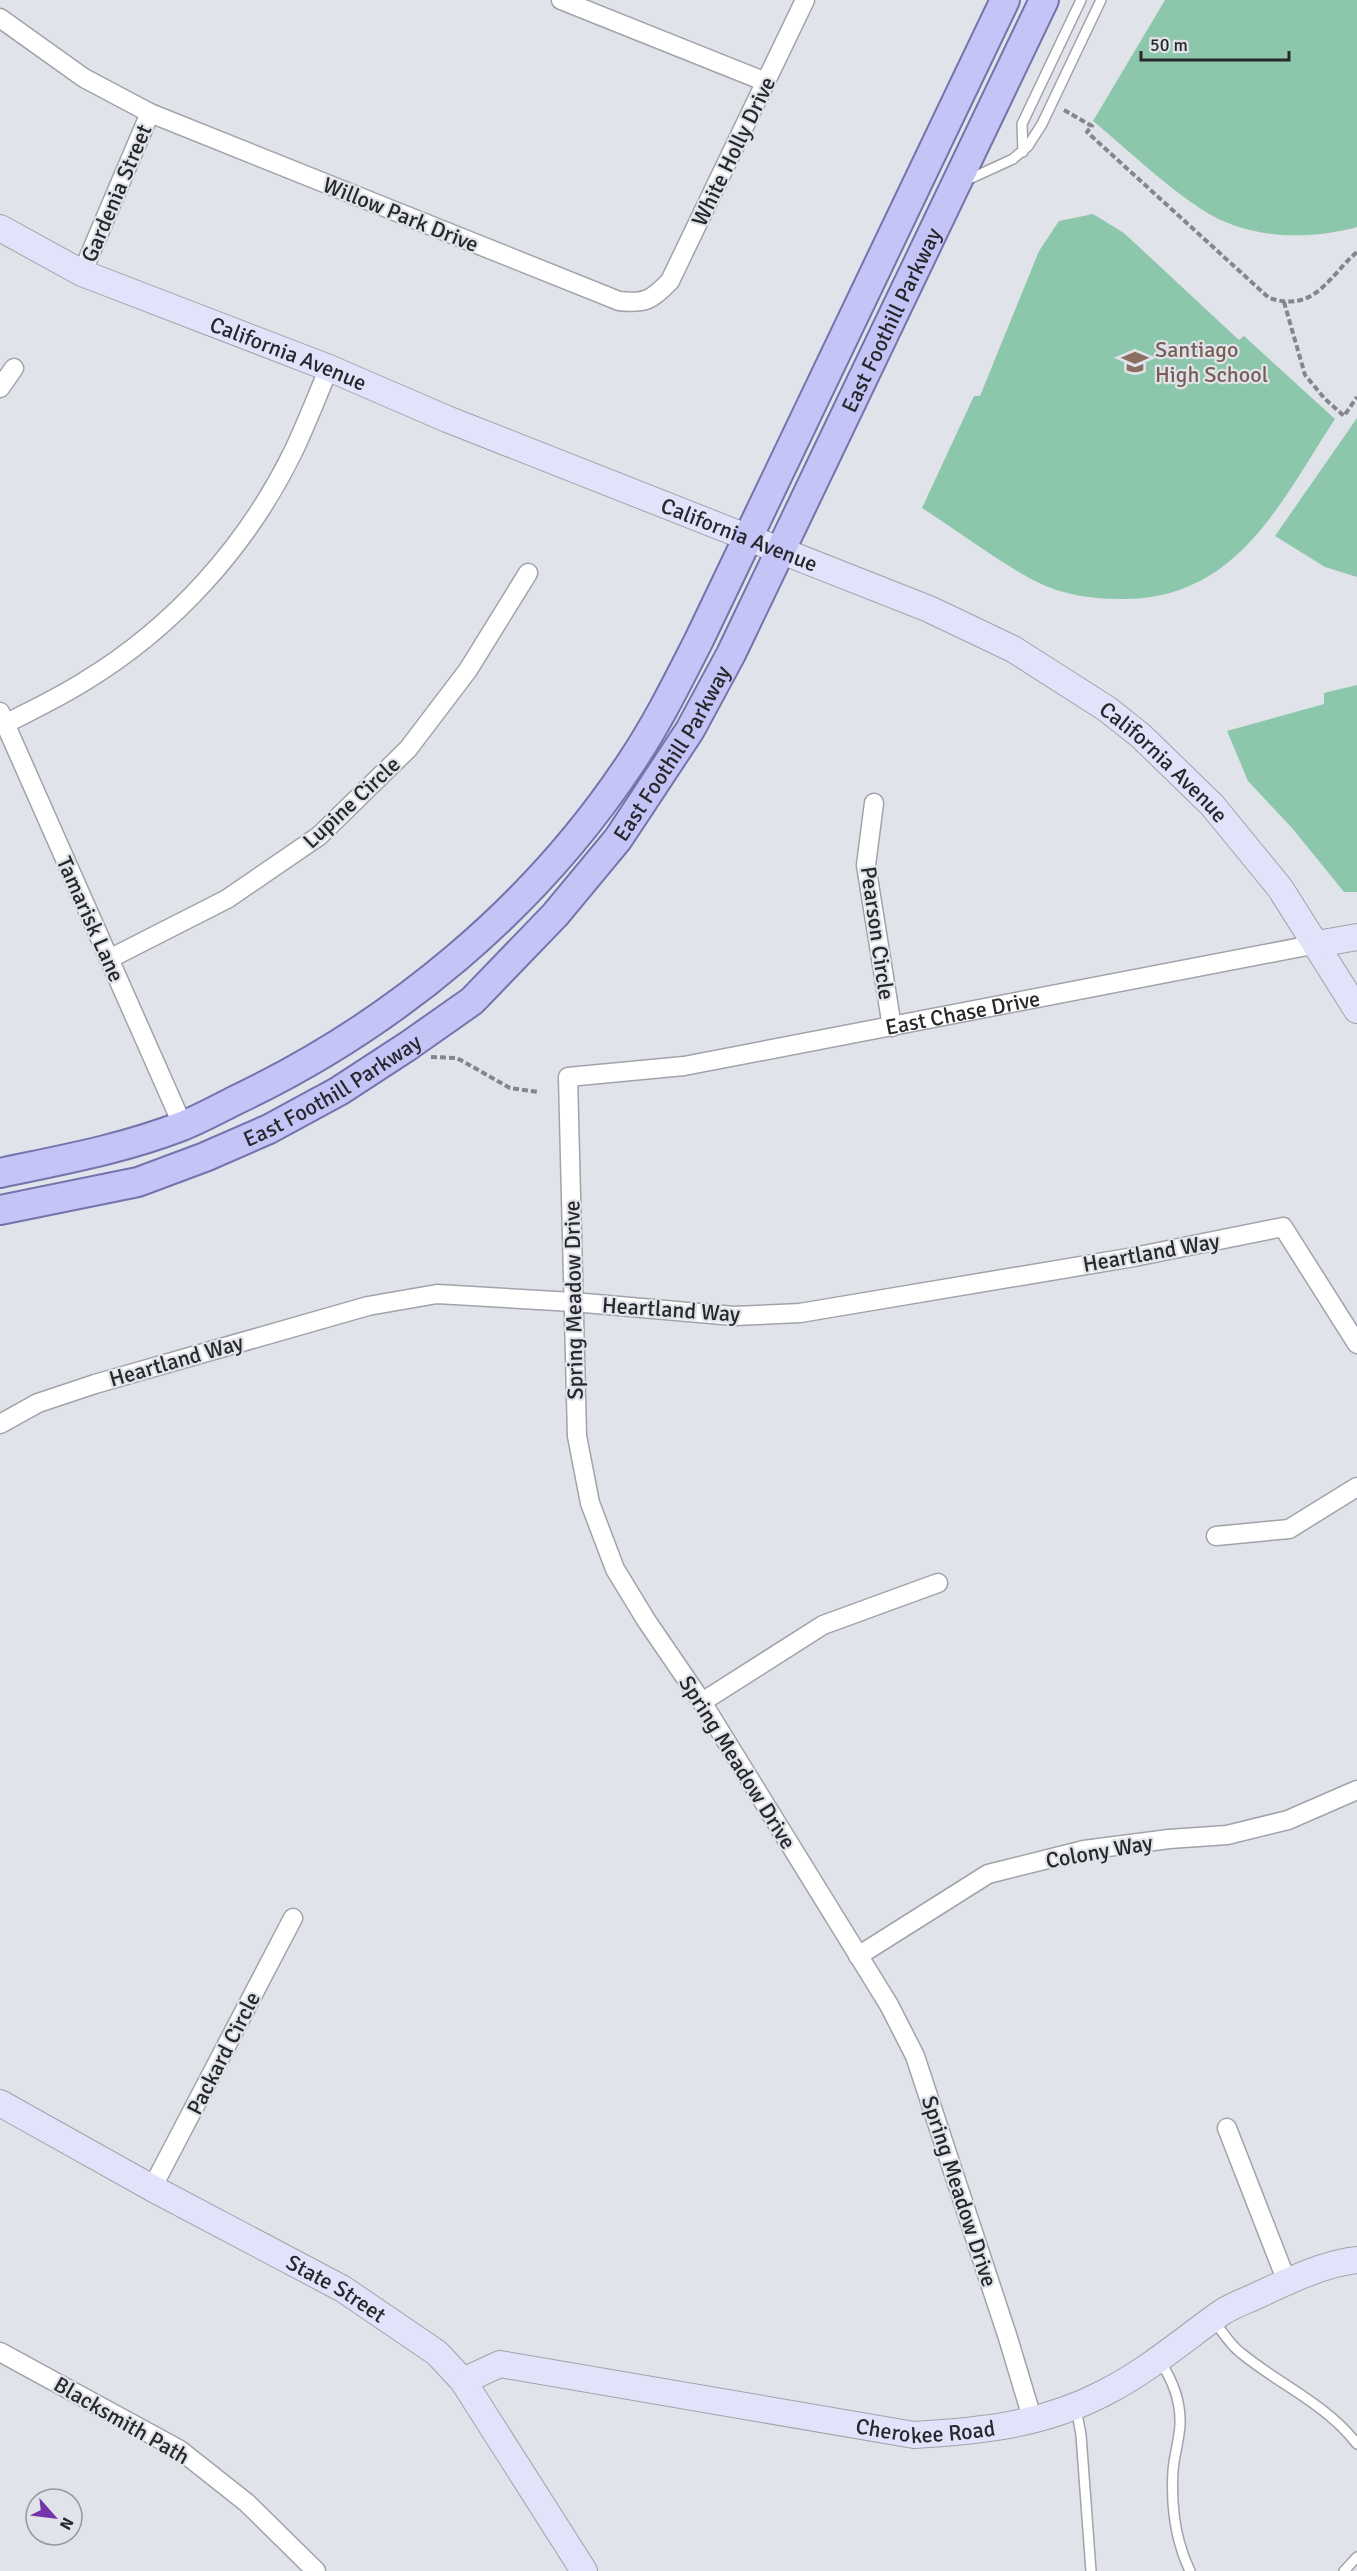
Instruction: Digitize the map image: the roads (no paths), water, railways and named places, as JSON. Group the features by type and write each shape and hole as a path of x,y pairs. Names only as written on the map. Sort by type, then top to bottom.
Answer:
{"main road":[{"name":"East Foothill Parkway","path":"0,1173 110,1150 183,1126 260,1089 337,1047 397,1006 454,961 514,904 561,854 631,762 663,710 750,537 1005,0"},
{"name":"East Foothill Parkway","path":"0,1209 138,1182 269,1129 339,1091 408,1046 472,1000 555,915 618,839 690,730 731,654 1044,0"},
{"path":"0,1209 19,1193 137,1161 169,1148 179,1142 183,1134 183,1126"}],"street":[{"path":"561,0 766,82"},
{"name":"White Holly Drive","path":"654,297 669,281 805,0"},
{"name":"Willow Park Drive","path":"0,18 84,78 150,113 619,301 637,303 654,297"},
{"name":"Gardenia Street","path":"82,273 150,113"},
{"name":"California Avenue","path":"0,228 82,273 329,368 469,428 781,549 929,609 990,637 1107,709 1141,736 1184,776 1233,828 1280,888 1357,1010"},
{"path":"0,388 14,368"},
{"path":"3,718 85,682 136,646 190,599 225,558 259,512 293,453 329,368"},
{"name":"Lupine Circle","path":"109,959 227,899 319,836 408,749 468,670 528,573"},
{"name":"Tamarisk Lane","path":"3,718 183,1126"},
{"name":"Pearson Circle","path":"874,803 866,865 891,1027"},
{"name":"East Chase Drive","path":"568,1077 684,1066 1357,937"},
{"name":"Spring Meadow Drive","path":"568,1077 577,1436 590,1503 615,1569 646,1620 702,1702 889,2005 915,2056 1033,2421"},
{"name":"Heartland Way","path":"0,1424 38,1403 95,1384 368,1306 437,1294 573,1302 734,1316 800,1313 1134,1257 1283,1227 1357,1344"},
{"path":"1216,1536 1289,1529 1357,1486"},
{"path":"702,1702 823,1625 938,1583"},
{"name":"Colony Way","path":"858,1956 988,1874 1083,1850 1169,1839 1227,1835 1288,1820 1357,1790"},
{"name":"Packard Circle","path":"152,2188 293,1918"},
{"name":"State Street","path":"0,2103 152,2188 343,2289 437,2353 463,2381 584,2571"},
{"path":"1227,2128 1287,2282"},
{"name":"Cherokee Road","path":"463,2381 500,2364 914,2435 978,2432 1033,2421 1106,2392 1223,2311 1287,2282 1346,2261 1357,2260"},
{"name":"Blacksmith Path","path":"0,2352 180,2450 247,2503 316,2571"}],"lane":[{"path":"1023,152 1022,124 1081,0"},
{"path":"955,186 1023,152 1042,124 1101,0"},
{"path":"1213,2319 1238,2352 1320,2407 1343,2426 1357,2444"},
{"path":"1158,2358 1173,2380 1178,2408 1180,2426 1173,2472 1174,2525 1190,2571"},
{"path":"1075,2406 1081,2436 1091,2571"},
{"path":"1344,2571 1357,2557"}],"place":[{"name":"Santiago High School","path":"1135,362"}]}
